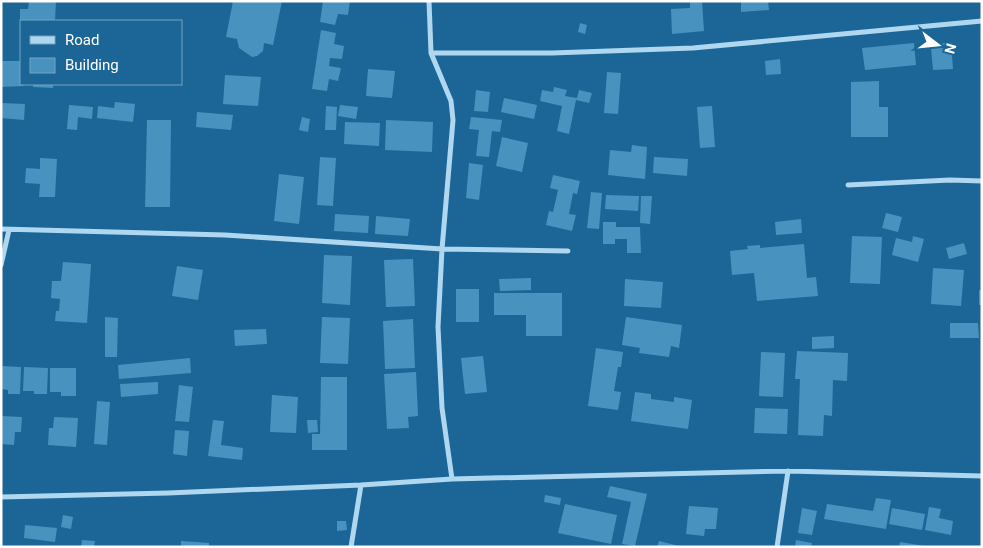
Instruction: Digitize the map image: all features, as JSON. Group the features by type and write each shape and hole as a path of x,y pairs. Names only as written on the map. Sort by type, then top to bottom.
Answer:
{"street":[{"path":"428,1 431,53 451,101 453,120 442,249 438,327 442,408 452,479"},
{"path":"431,53 693,48 982,21"},
{"path":"848,185 982,180"},
{"path":"1,229 225,235 442,249 568,250"},
{"path":"1,265 9,230"},
{"path":"777,547 788,471"},
{"path":"1,497 168,493 452,479 788,471 982,476"},
{"path":"351,547 360,485"}],"building":[{"path":"29,1 56,1 55,20 20,20 20,9 28,9"},
{"path":"233,1 282,1 273,45 264,43 263,51 257,56 252,57 239,48 237,39 226,37"},
{"path":"323,1 350,1 348,15 338,14 335,25 320,22"},
{"path":"702,1 704,31 672,34 671,9 690,8 690,2"},
{"path":"741,1 768,1 769,10 741,12"},
{"path":"580,23 587,25 585,34 578,32"},
{"path":"321,30 336,33 334,44 344,46 342,59 330,58 329,66 341,68 338,81 329,79 327,91 312,89"},
{"path":"951,42 953,69 933,70 931,48 939,48 938,44"},
{"path":"914,43 916,65 865,70 862,48"},
{"path":"780,59 781,74 766,75 765,61"},
{"path":"1,61 20,61 20,85 24,86 1,87"},
{"path":"368,69 395,71 392,98 366,96"},
{"path":"607,72 621,73 618,114 604,113"},
{"path":"225,75 261,77 258,106 223,104"},
{"path":"879,81 879,107 888,107 888,137 851,137 851,82"},
{"path":"33,85 53,85 53,88 33,87"},
{"path":"554,87 567,90 565,96 577,98 579,90 592,93 589,103 576,100 569,134 557,131 562,106 540,101 542,90 553,92"},
{"path":"476,90 490,92 488,112 474,111"},
{"path":"504,98 537,105 534,119 501,112"},
{"path":"115,102 135,104 133,122 97,118 98,106 114,108"},
{"path":"1,103 25,104 24,120 1,118"},
{"path":"69,105 93,107 92,119 78,117 77,130 67,129"},
{"path":"340,105 358,107 356,119 338,116"},
{"path":"326,106 337,107 336,130 325,130"},
{"path":"712,106 715,147 700,148 697,107"},
{"path":"197,112 233,115 231,130 196,127"},
{"path":"302,117 310,119 308,132 299,130"},
{"path":"471,117 502,120 500,132 492,131 489,157 476,156 479,130 469,129"},
{"path":"147,120 171,120 170,207 145,207"},
{"path":"386,120 433,122 432,152 385,150"},
{"path":"345,122 380,123 379,146 344,144"},
{"path":"502,137 528,143 522,172 496,166"},
{"path":"632,145 647,147 645,179 608,175 610,150 631,152"},
{"path":"320,157 336,158 333,206 317,205"},
{"path":"654,157 688,159 687,176 653,173"},
{"path":"40,158 57,159 55,197 39,197 40,184 25,183 26,168 40,169"},
{"path":"469,163 483,165 479,200 466,198"},
{"path":"279,174 304,177 299,224 274,221"},
{"path":"553,175 580,181 577,194 573,193 569,214 576,215 572,231 546,225 549,211 553,212 558,190 550,188"},
{"path":"591,192 602,193 599,229 587,228"},
{"path":"606,195 639,196 638,211 605,209"},
{"path":"641,196 652,196 650,224 640,223"},
{"path":"886,213 902,217 898,232 882,228"},
{"path":"335,214 369,216 368,233 334,231"},
{"path":"376,216 410,219 408,236 375,234"},
{"path":"801,219 802,233 776,235 775,222"},
{"path":"603,222 616,222 616,227 640,227 641,253 627,253 627,239 615,239 615,244 603,244"},
{"path":"852,236 882,237 880,284 850,283"},
{"path":"913,236 924,239 918,262 892,255 896,238 912,242"},
{"path":"964,243 967,254 949,259 946,248"},
{"path":"804,244 807,278 816,277 818,296 757,301 754,273 732,275 730,251 748,249 747,246 760,245 760,248"},
{"path":"324,255 352,256 350,305 322,303"},
{"path":"413,259 415,306 386,307 384,260"},
{"path":"63,262 91,264 87,323 55,321 56,311 59,311 60,299 51,298 52,281 61,281"},
{"path":"177,266 203,270 198,300 172,296"},
{"path":"933,268 964,270 961,306 931,304"},
{"path":"531,278 531,290 500,291 499,279"},
{"path":"625,279 663,282 661,308 624,306"},
{"path":"456,289 479,289 479,322 456,322"},
{"path":"979,290 982,290 982,305 979,305"},
{"path":"494,293 562,293 562,336 526,336 526,315 494,315"},
{"path":"105,317 118,318 117,357 105,357"},
{"path":"322,317 350,318 348,364 320,363"},
{"path":"626,317 682,325 679,348 671,346 669,357 639,353 640,348 622,345"},
{"path":"413,319 415,368 385,369 383,321"},
{"path":"950,323 978,323 979,338 950,338"},
{"path":"266,329 267,344 235,346 234,330"},
{"path":"834,336 834,348 812,349 812,337"},
{"path":"596,348 623,352 614,391 621,392 618,410 588,406"},
{"path":"797,351 848,353 847,381 833,380 832,416 824,415 823,436 798,435 800,379 795,379"},
{"path":"761,352 785,353 783,397 759,396"},
{"path":"483,356 487,392 465,394 461,358"},
{"path":"190,358 191,373 119,379 118,365"},
{"path":"1,366 21,367 20,394 8,394 8,390 1,389"},
{"path":"24,367 48,368 47,394 34,394 34,391 23,391"},
{"path":"50,368 76,368 76,396 61,396 61,392 50,392"},
{"path":"416,372 418,416 408,417 409,428 387,429 384,374"},
{"path":"321,377 347,377 347,450 312,450 312,434 320,434"},
{"path":"158,382 158,394 121,397 120,384"},
{"path":"179,385 193,387 189,422 175,421"},
{"path":"635,392 651,394 651,399 674,402 674,397 692,400 688,429 631,421"},
{"path":"272,395 298,397 296,433 270,432"},
{"path":"97,401 110,402 107,445 94,444"},
{"path":"755,408 788,409 787,434 754,433"},
{"path":"1,416 22,417 21,432 15,432 14,445 1,444"},
{"path":"54,417 78,418 76,447 48,445 49,428 53,428"},
{"path":"213,420 224,421 221,445 243,448 242,460 208,456"},
{"path":"307,420 317,420 318,432 308,433"},
{"path":"175,430 189,431 187,456 173,454"},
{"path":"610,486 647,494 635,546 622,544 631,502 607,497"},
{"path":"545,495 561,498 560,505 544,502"},
{"path":"876,498 891,500 886,529 824,519 827,504 873,511"},
{"path":"565,504 617,515 611,544 558,533"},
{"path":"689,506 718,508 716,529 705,529 704,536 686,534"},
{"path":"929,507 941,509 939,518 953,521 951,535 925,530"},
{"path":"802,508 817,511 812,535 798,533"},
{"path":"892,508 925,514 922,530 889,524"},
{"path":"63,515 73,517 71,529 61,527"},
{"path":"337,521 346,521 347,530 337,531"},
{"path":"25,525 57,528 55,542 24,538"},
{"path":"82,540 95,541 94,547 81,547"},
{"path":"796,540 812,543 811,547 795,547"},
{"path":"181,541 209,543 209,547 181,547"},
{"path":"659,541 679,546 679,547 657,547"},
{"path":"900,542 925,546 925,547 899,547"}]}
